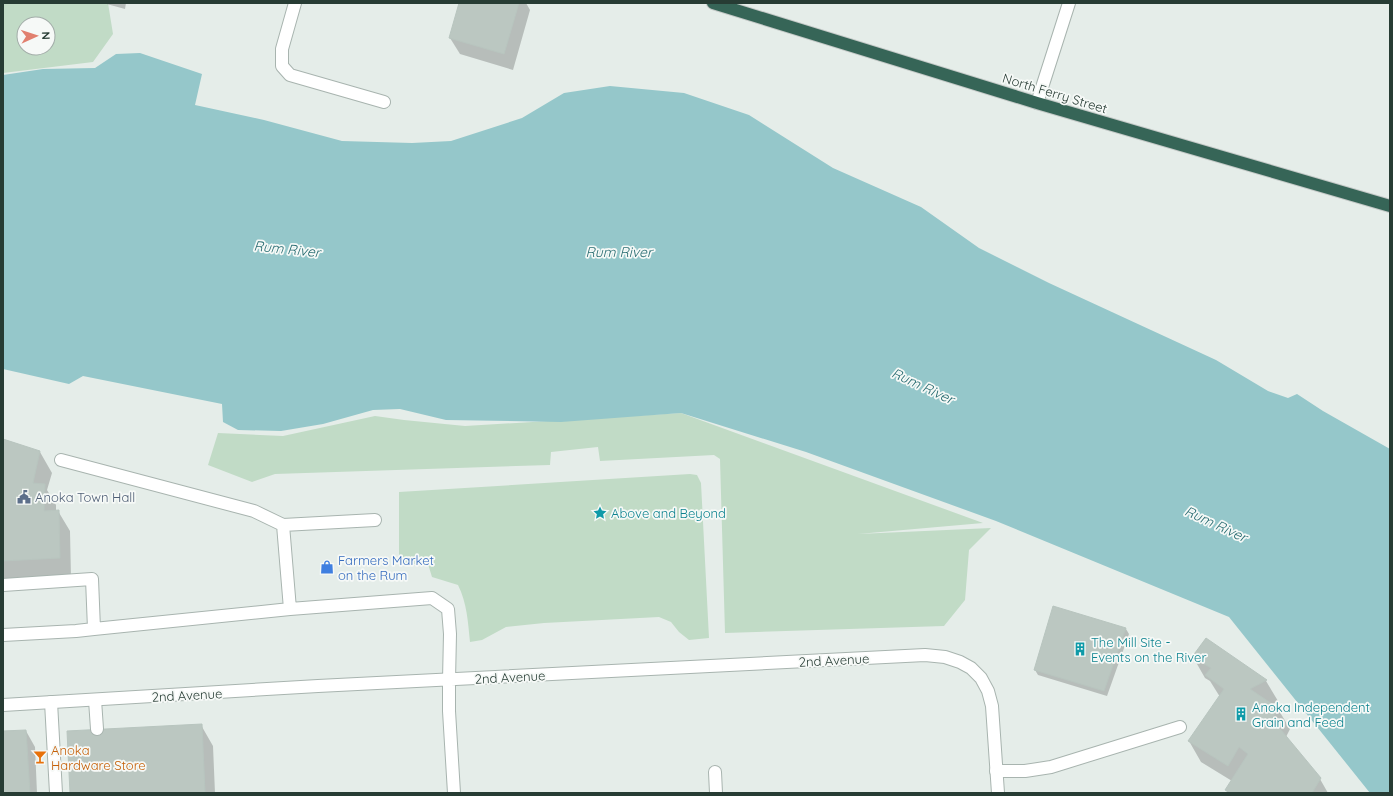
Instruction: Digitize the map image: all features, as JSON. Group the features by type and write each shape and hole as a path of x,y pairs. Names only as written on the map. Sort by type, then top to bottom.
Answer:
{"highway":[{"name":"North Ferry Street","path":"713,3 1037,103 1390,206"}],"street":[{"path":"295,3 282,49 282,66 290,75 384,102"},
{"path":"1037,103 1068,3"},
{"path":"61,460 254,511 283,525 375,520"},
{"path":"283,525 290,609"},
{"path":"3,585 92,579 94,629"},
{"path":"3,635 76,631 290,609 432,598 448,609 450,634 449,711 454,793"},
{"name":"2nd Avenue","path":"3,705 318,686 925,656 945,657 960,662 971,668 981,678 988,691 992,706 998,793"},
{"path":"96,700 97,729"},
{"path":"51,702 56,793"},
{"path":"996,771 1025,771 1051,767 1180,727"},
{"path":"715,772 716,793"}],"green space":[{"path":"3,3 108,3 113,34 93,62 3,73"},
{"path":"681,413 983,523 858,534 991,528 969,550 965,600 944,626 725,633 720,459 714,455 600,461 598,447 551,452 550,465 275,474 252,482 208,465 218,433 283,436 375,416 465,426"},
{"path":"690,474 697,475 701,483 709,638 689,640 679,632 671,622 659,617 544,623 506,627 482,640 470,642 468,620 458,585 432,577 428,564 399,564 399,492"}],"water":[{"name":"Rum River","path":"140,53 202,74 195,105 264,120 342,141 412,143 451,141 522,118 564,93 610,86 684,93 749,115 833,168 921,207 979,248 1049,283 1216,360 1268,391 1288,398 1297,394 1323,411 1390,449 1390,793 1370,793 1229,617 996,521 806,452 681,413 561,422 446,420 400,409 373,410 323,424 281,431 238,430 223,422 222,404 83,376 69,384 3,369 3,75 43,69 95,68 116,54"}],"building":[{"path":"459,3 519,3 504,54 449,38"},
{"name":"Anoka Town Hall","path":"3,439 40,451 33,483 45,484 44,511 59,510 60,558 3,561"},
{"name":"The Mill Site - Events on the River","path":"1053,606 1126,628 1104,691 1034,670"},
{"name":"Anoka Independent Grain and Feed","path":"1206,638 1267,680 1250,689 1278,708 1272,719 1321,778 1312,793 1230,793 1225,790 1248,754 1239,747 1228,766 1188,741 1224,689 1205,675 1211,668 1192,657"},
{"path":"202,724 205,793 70,793 67,731"},
{"path":"26,730 30,793 3,793 3,731"}],"place":[{"name":"Anoka Town Hall","path":"24,497"},
{"name":"Above and Beyond","path":"600,513"},
{"name":"Farmers Market on the Rum","path":"327,567"},
{"name":"The Mill Site - Events on the River","path":"1080,649"},
{"name":"Anoka Independent Grain and Feed","path":"1241,714"},
{"name":"Anoka Hardware Store","path":"40,757"}]}
